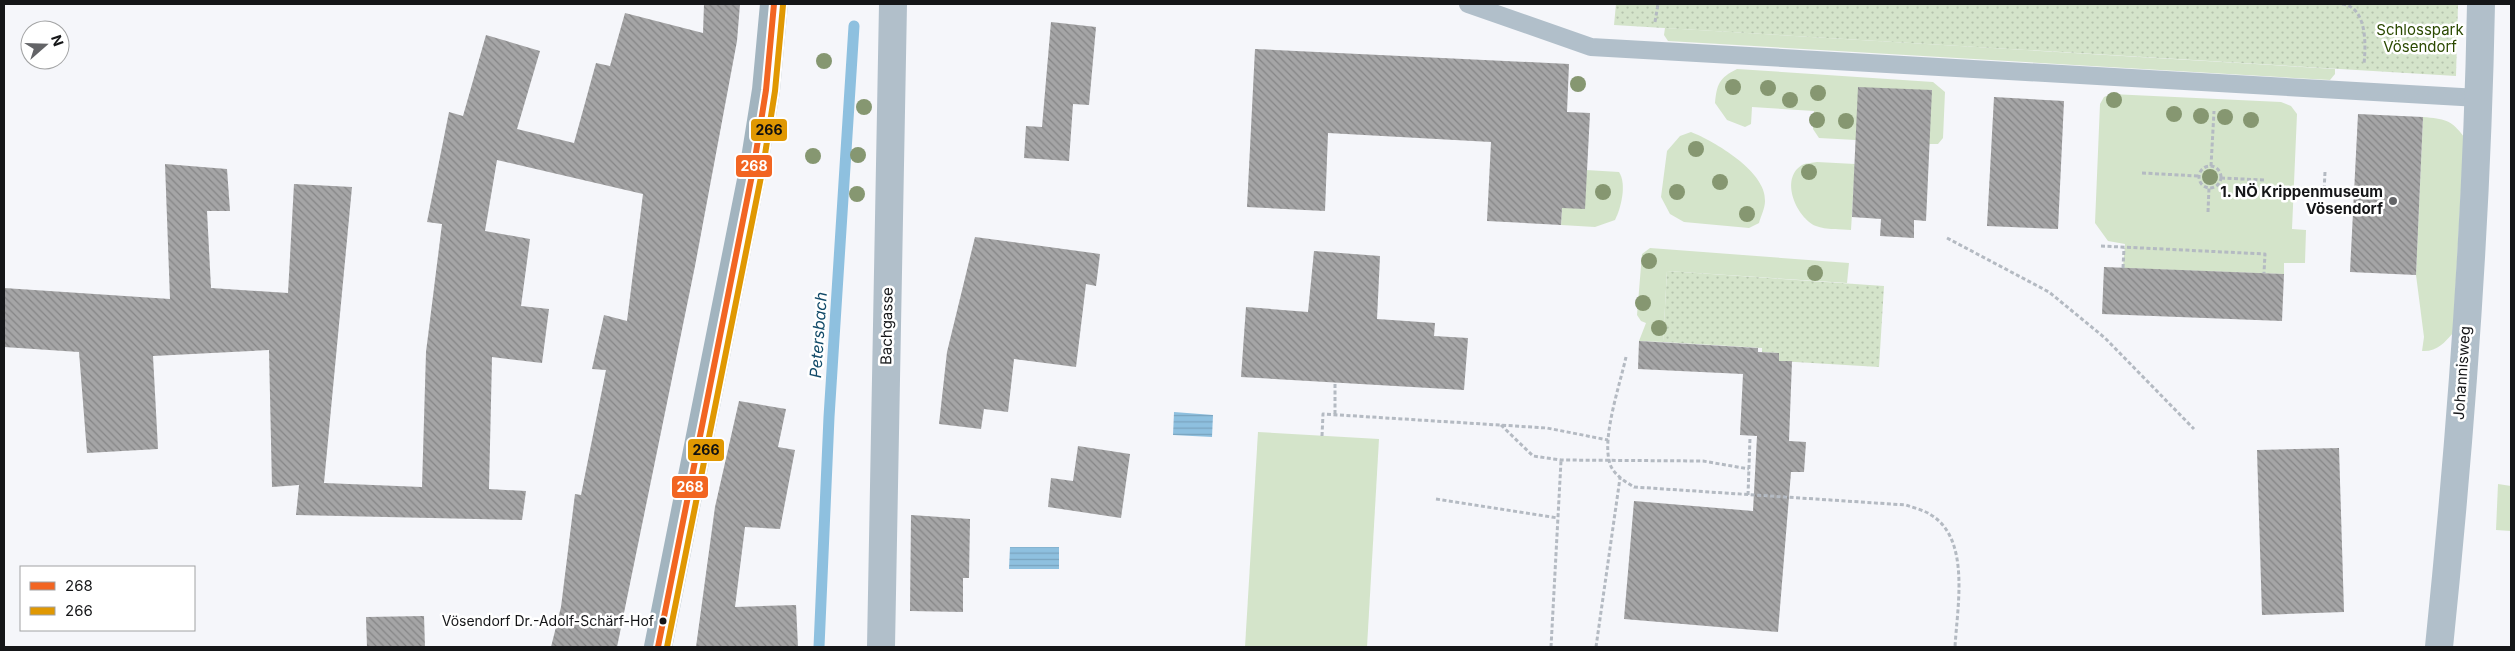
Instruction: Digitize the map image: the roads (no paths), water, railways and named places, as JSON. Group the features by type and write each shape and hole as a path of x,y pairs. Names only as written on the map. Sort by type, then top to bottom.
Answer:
{"street":[{"path":"658,647 754,165 766,90 774,4"},
{"name":"Bachgasse","path":"881,647 892,4"},
{"name":"Johannisweg","path":"2439,647 2454,502 2479,98 2481,4"}],"lane":[{"path":"1468,4 1591,47 2361,93 2479,98"}],"water":[{"path":"1174,412 1213,415 1212,437 1173,435"},
{"path":"1010,547 1059,547 1059,569 1009,569"}],"waterway":[{"name":"Petersbach","path":"819,647 829,417 854,26"}],"place":[{"name":"1. NÖ Krippenmuseum Vösendorf","path":"2393,201"},
{"name":"Vösendorf Dr.-Adolf-Schärf-Hof","path":"663,621"}],"park label":[{"name":"Schlosspark Vösendorf","path":"2420,38"}]}
